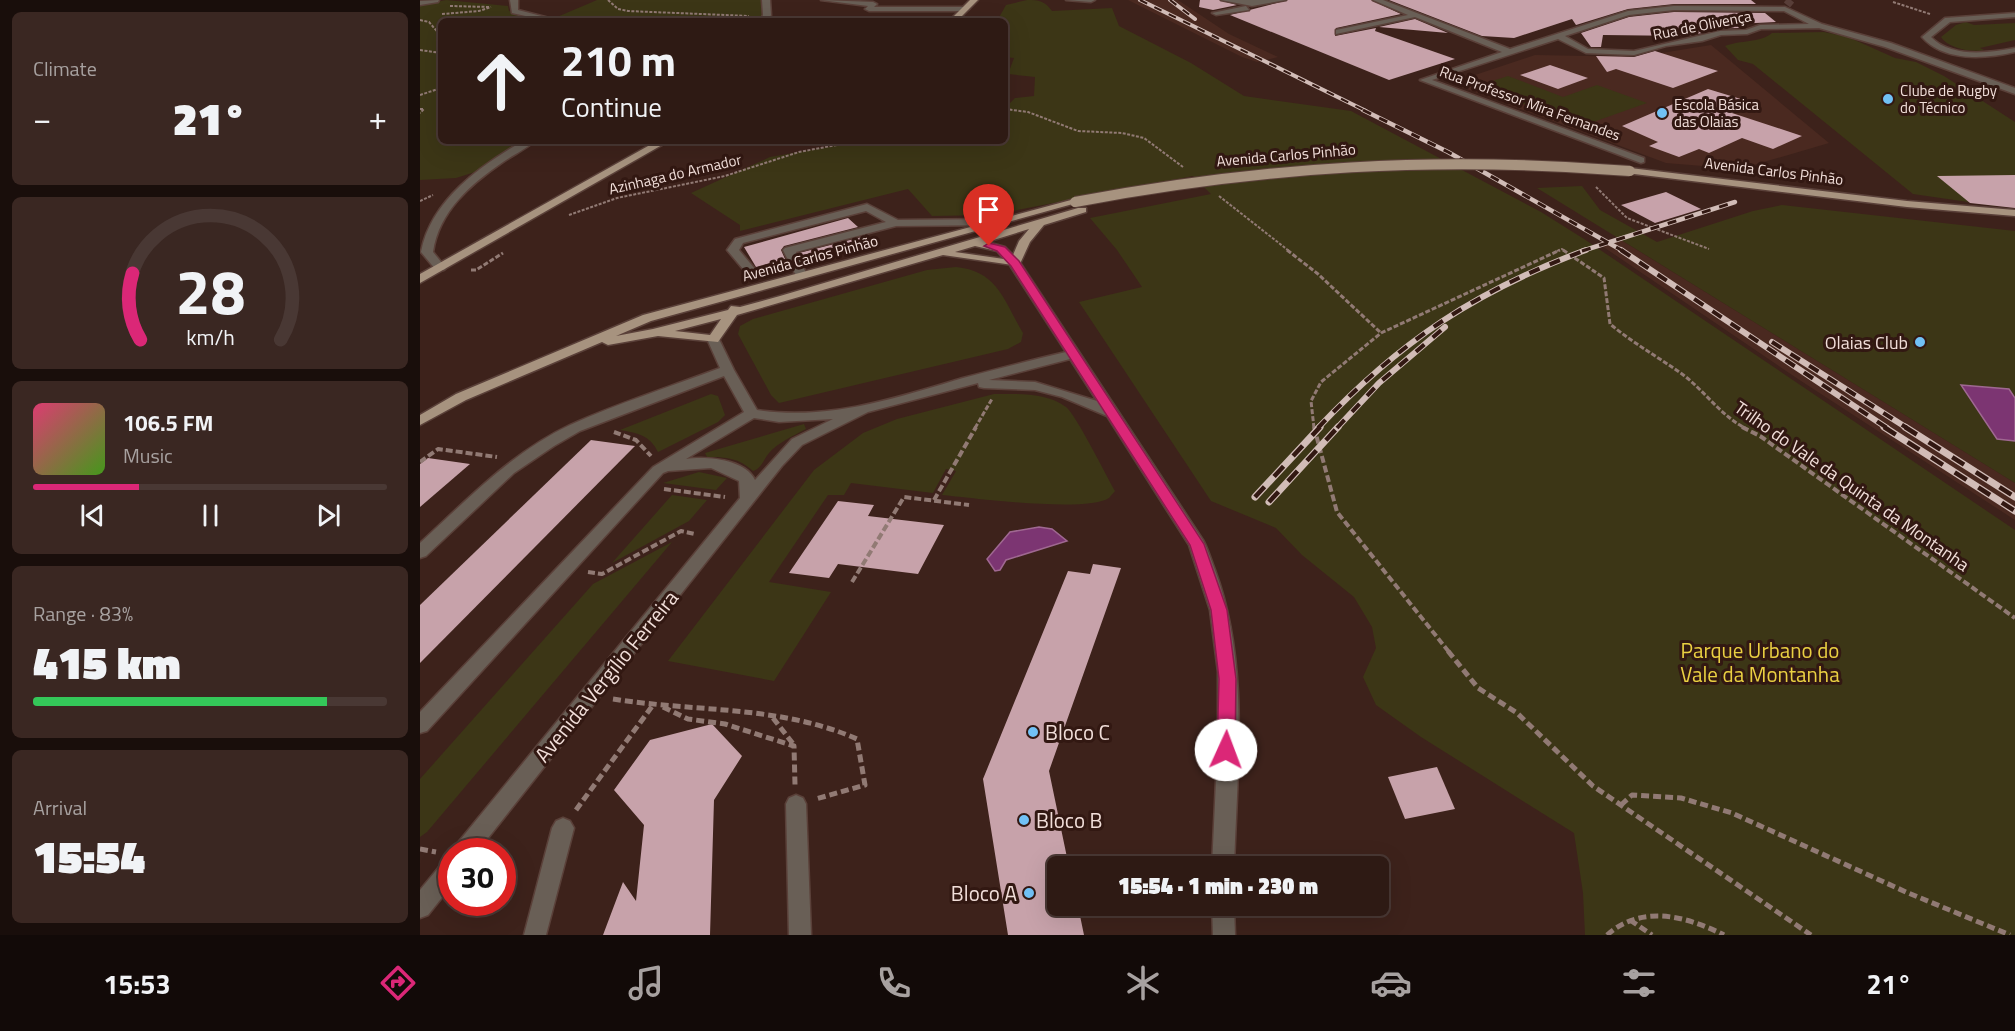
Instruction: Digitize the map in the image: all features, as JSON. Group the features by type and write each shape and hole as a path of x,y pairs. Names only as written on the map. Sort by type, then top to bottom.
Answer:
{"main road":[{"path":"956,18 974,0"},
{"path":"420,279 659,144"},
{"name":"Avenida Carlos Pinhão","path":"420,421 461,398 647,318 758,290 799,272 937,240 995,222 1078,206 1204,188 1324,174 1487,171 1630,175 2015,213"},
{"name":"Avenida Carlos Pinhão","path":"1630,175 1834,205 2015,224"},
{"name":"Avenida Carlos Pinhão","path":"581,346 654,333 943,253 1040,223 1078,206"},
{"path":"1016,264 1025,241 1040,223"},
{"path":"937,240 977,242 1001,249 1016,264"},
{"path":"943,253 1016,264"},
{"path":"654,333 713,339 732,312 758,290"}],"street":[{"path":"420,3 432,0"},
{"path":"765,18 766,0"},
{"path":"825,0 873,4 869,9 965,9"},
{"path":"1070,0 1090,0"},
{"path":"1225,0 1261,3"},
{"path":"1216,13 1282,0"},
{"path":"1377,0 1510,52"},
{"path":"514,2 515,11 544,18"},
{"name":"Rua Professor Mira Fernandes","path":"1641,160 1509,114 1424,80 1614,18 1651,9 1786,7"},
{"name":"Rua de Olivença","path":"1786,7 1819,26"},
{"path":"1339,32 1416,15"},
{"path":"2015,15 1948,20 1926,35 1929,42 1950,50 1976,55 2015,50"},
{"name":"Rua de Olivença","path":"1559,36 1586,51 1634,53 1665,44 1702,39 1720,33 1747,32 1760,27 1819,26 1862,36 2015,91"},
{"name":"Rua de Olivença","path":"1991,82 2015,85"},
{"path":"440,268 427,252 427,238 453,198 526,144"},
{"path":"775,231 789,250 799,272 752,273 733,250 739,241 775,231 867,207 896,223"},
{"path":"789,250 896,223 995,222"},
{"path":"1016,264 1197,544 1219,610 1228,679 1222,856"},
{"path":"420,725 658,470 752,413 727,370 713,339"},
{"name":"Avenida Vergílio Ferreira","path":"752,413 768,418 788,419 866,408 957,387 1073,354"},
{"path":"420,552 509,470 575,428 727,370"},
{"name":"Avenida Vergílio Ferreira","path":"957,387 1001,382 1047,387 1069,393 1114,414"},
{"name":"Avenida Vergílio Ferreira","path":"475,838 717,537 797,442 866,408"},
{"path":"658,470 695,462 727,465 747,479 748,501"},
{"path":"796,804 800,935"},
{"path":"534,935 563,828"},
{"path":"420,907 438,885"},
{"path":"1223,916 1224,935"}],"path":[{"path":"608,0 618,9 628,11 765,18"},
{"path":"1893,2 1948,20"},
{"path":"435,15 479,11 491,7 466,4 447,6"},
{"path":"420,18 426,16"},
{"path":"420,18 429,22 438,32"},
{"path":"420,49 438,52"},
{"path":"420,95 438,89"},
{"name":"Azinhaga do Armador","path":"562,218 616,198 725,176 799,152 842,144"},
{"path":"440,268 476,270 512,247"},
{"name":"Trilho do Vale da Quinta da Montanha","path":"1621,805 1593,786 1517,713 1478,688 1337,512 1312,421 1311,401 1321,382 1381,333 1562,249 1604,278 1610,324 1641,350 1683,375 1733,422 1760,436 2015,618"},
{"path":"934,500 994,394"},
{"path":"575,428 629,435 640,441 651,454 658,470"},
{"path":"420,462 438,449 483,454"},
{"path":"642,486 748,501"},
{"path":"852,582 904,497 969,504"},
{"path":"566,569 602,574 681,531 717,537"},
{"path":"591,695 663,707 701,705 825,725 857,739 865,785 796,804 794,746 772,717"},
{"path":"563,828 653,705"},
{"path":"663,707 688,719 725,724 794,746"},
{"path":"1811,935 1621,805 1632,795 1681,798 1732,813 1906,892 2010,935"},
{"path":"1607,935 1630,920 1647,915 1665,915 1724,935"},
{"path":"1630,920 1652,935"}],"shaded area":[{"path":"1128,0 1178,0 1229,34 1278,57 1257,62 1242,57"},
{"name":"Escola Básica das Olaias","path":"1711,45 1829,143 1740,169 1666,163 1451,83 1535,55 1637,57"},
{"path":"1621,240 2015,483 2015,520 1798,379 1602,246"},
{"path":"1961,385 2009,389 2015,398 2015,441 1997,439"},
{"path":"1039,527 1052,529 1067,541 1006,560 1000,570 995,571 987,559 1010,532"}],"green space":[{"path":"446,0 508,6 509,11 541,18 438,18 438,144 526,144 475,172 456,178 420,180 420,5"},
{"path":"597,0 766,0 764,18 555,18"},
{"name":"Parque Urbano do Vale da Montanha","path":"1035,0 1047,5 1052,11 1112,8 1119,26 1191,63 1244,96 1351,111 1541,212 1584,239 2015,530 2015,935 1585,935 1583,893 1574,833 1421,737 1376,705 1363,677 1376,648 1372,627 1354,597 1302,555 1276,528 1211,501 1079,302 1142,287 1117,250 1090,218 1211,194 1193,176 992,215 932,216 908,189 740,231 740,225 691,193 770,157 846,144 1008,144 1008,105 1015,98 1034,96 1035,77 1008,74 1014,58 1008,57 1008,18 999,18 1006,5"},
{"path":"1966,22 1974,25 2015,23 2015,40 1980,48 1984,50 1973,51 1954,47 1941,37 1956,25"},
{"name":"Clube de Rugby do Técnico","path":"1824,32 1848,37 1895,58 1916,62 1944,76 2015,122 2015,195 1996,206 1913,194 1753,64 1738,60 1725,46 1756,40 1772,33"},
{"path":"1508,76 1563,97 1597,85 1647,103 1582,126 1477,86"},
{"name":"Olaias Club","path":"1582,186 1600,210 1657,242 1753,211 1782,205 2015,231 2015,483 1537,188"},
{"path":"956,267 982,274 991,281 1005,299 1023,333 1021,342 1008,349 779,403 771,395 738,334 740,326 753,319 927,270"},
{"path":"711,394 718,396 725,415 718,422 658,452 647,438 620,430"},
{"path":"994,394 1040,396 1066,407 1115,491 1109,498 1078,504 1028,503 942,495 956,471 946,469 933,493 851,483 844,495 828,495 769,582 831,592 774,681 668,661 814,470 863,433 897,419"},
{"path":"804,424 806,429 777,446 753,471 737,461 707,457 705,453"},
{"path":"699,472 727,478 716,490 663,483"},
{"path":"672,495 707,500 689,521 612,563"},
{"path":"672,542 427,832 420,837 420,779 593,584"}],"building":[{"path":"1200,0 1219,0 1237,5 1213,10 1199,7"},
{"path":"1288,0 1371,0 1401,14 1336,28 1335,36 1376,28 1375,31 1455,59 1389,80 1230,15"},
{"path":"1389,0 1751,0 1756,4 1674,4 1628,9 1576,25 1572,19 1514,38 1482,36"},
{"path":"1674,12 1765,13 1776,22 1735,24 1739,28 1698,29 1702,33 1687,36 1603,35 1601,47 1591,47 1581,33 1629,17"},
{"path":"1415,19 1448,33 1379,27"},
{"path":"1655,51 1718,71 1673,88 1616,69 1607,72 1596,56 1634,57"},
{"path":"1550,65 1588,78 1558,89 1520,75"},
{"path":"1708,89 1754,103 1732,113 1802,136 1773,149 1742,138 1709,153 1699,149 1679,157 1649,146 1658,142 1622,126"},
{"path":"2015,175 2015,208 1970,203 1937,176"},
{"path":"1666,192 1701,209 1655,223 1621,205"},
{"path":"848,218 858,227 784,246 781,250 785,259 756,267 744,247"},
{"path":"866,236 868,239 802,256 799,253"},
{"path":"591,440 635,446 420,663 420,605"},
{"path":"428,458 470,464 420,507 420,464"},
{"path":"838,501 874,505 868,516 944,525 918,574 838,564 829,578 789,573"},
{"path":"1093,564 1121,568 1049,771 1067,856 1047,856 1047,916 1080,916 1084,935 1008,935 983,779 1068,571 1090,574"},
{"path":"712,724 742,756 714,800 710,935 603,935 623,882 636,901 644,825 614,790 650,740"},
{"path":"1437,767 1455,809 1405,819 1388,777"}],"tunnel":[{"path":"1787,5 1791,0"}],"railway":[{"path":"1140,0 1366,111"},
{"path":"1170,0 1195,19"},
{"path":"1363,110 1448,152 1608,243"},
{"path":"1608,243 1735,202"},
{"path":"1582,251 1608,243"},
{"path":"1608,243 1623,251"},
{"path":"1318,428 1378,370 1441,322 1509,283 1586,250"},
{"path":"1621,250 1887,428"},
{"path":"1337,428 1379,383 1445,327"},
{"path":"1772,342 1907,428"},
{"path":"1255,497 1320,427"},
{"path":"1269,502 1338,427"},
{"path":"1884,427 2015,511"},
{"path":"1905,427 2015,497"}],"place":[{"name":"Clube de Rugby do Técnico","path":"1888,99"},
{"name":"Escola Básica das Olaias","path":"1662,113"},
{"name":"Olaias Club","path":"1920,342"},
{"name":"Bloco C","path":"1033,732"},
{"name":"Bloco B","path":"1024,820"},
{"name":"Bloco A","path":"1029,893"}],"route":[{"path":"989,246 1001,249 1016,264 1197,544 1219,610 1228,679 1226,750"}]}
